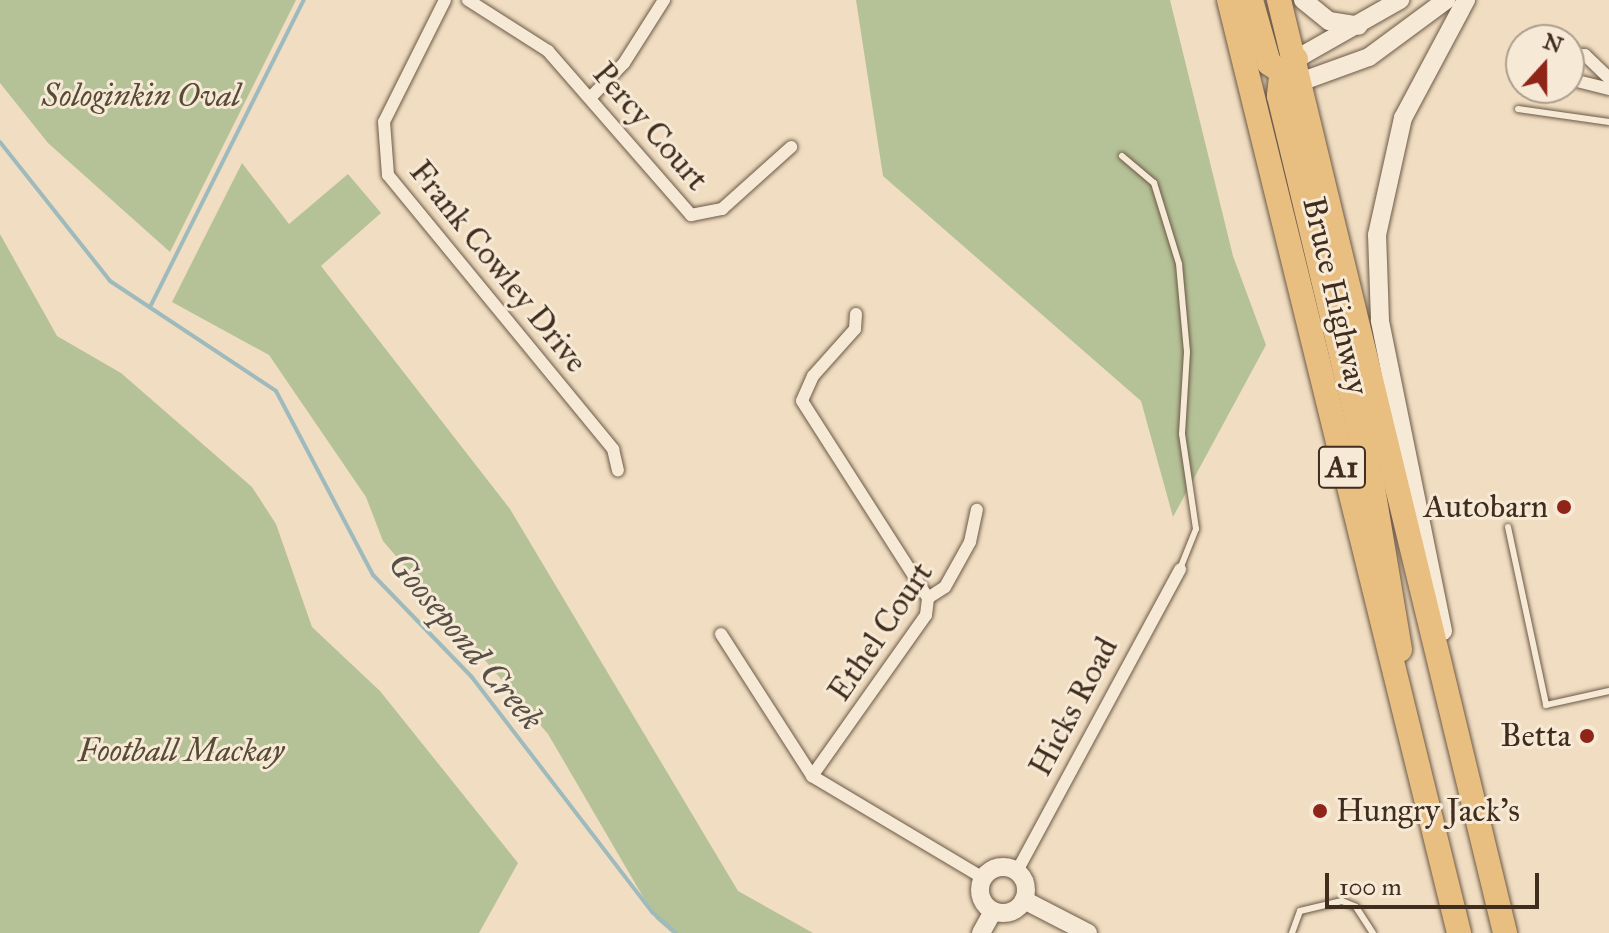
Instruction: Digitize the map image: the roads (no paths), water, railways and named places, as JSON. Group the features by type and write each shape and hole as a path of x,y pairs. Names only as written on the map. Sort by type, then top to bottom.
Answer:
{"highway":[{"name":"Bruce Highway","path":"1229,0 1458,932"},
{"path":"1251,0 1266,55 1292,72 1280,102 1392,581 1406,720"},
{"name":"Bruce Highway","path":"1279,0 1292,72 1505,933"}],"main road":[{"path":"1303,0 1333,23 1362,24 1389,0"},
{"path":"1292,72 1400,0"},
{"path":"1292,72 1369,57 1446,0"},
{"path":"1466,0 1395,139 1377,266 1384,343 1471,787"},
{"path":"1024,900 1014,911 993,911 981,898 983,878 1001,867 1017,871 1024,900 1088,933"},
{"path":"981,933 993,911"}],"street":[{"name":"Frank Cowley Drive","path":"445,0 384,122 388,175 613,449 618,470"},
{"name":"Percy Court","path":"468,0 530,35 590,98 683,208 701,224 791,147"},
{"path":"590,98 624,63 664,0"},
{"path":"1585,55 1609,78"},
{"path":"1585,83 1609,89"},
{"path":"856,314 855,329 813,376 802,401 928,598"},
{"name":"Ethel Court","path":"812,776 926,615 928,598 952,576 977,510"},
{"name":"Hicks Road","path":"1017,871 1180,569"},
{"path":"721,634 812,776 983,878"}],"lane":[{"path":"1518,109 1609,122"},
{"path":"1122,156 1154,183 1179,264 1187,352 1182,434 1196,529 1180,569"},
{"path":"1508,527 1546,705 1609,691"},
{"path":"1292,933 1300,911 1342,901 1356,907 1373,933"}],"waterway":[{"path":"151,305 304,0"},
{"name":"Goosepond Creek","path":"0,142 110,281 276,391 373,575 471,676 652,912 676,933"}],"place":[{"name":"Autobarn","path":"1564,507"},
{"name":"Betta","path":"1587,736"},
{"name":"Hungry Jack's","path":"1320,811"}],"park label":[{"name":"Sologinkin Oval","path":"141,96"},
{"name":"Football Mackay","path":"181,751"}]}
